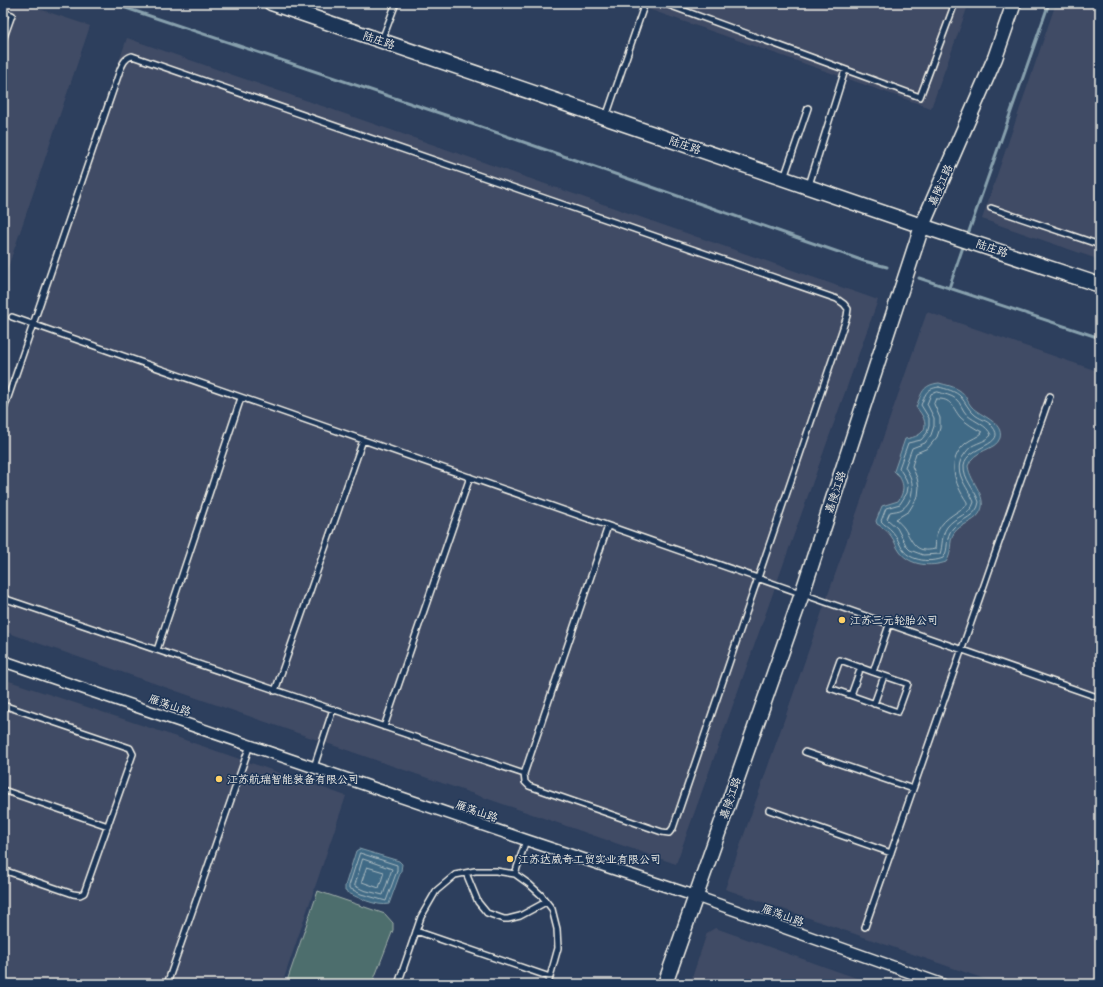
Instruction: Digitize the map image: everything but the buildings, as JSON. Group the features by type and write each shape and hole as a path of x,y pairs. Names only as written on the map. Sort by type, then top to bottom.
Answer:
{"street":[{"name":"陆庄路","path":"271,3 922,226 1100,285"},
{"name":"嘉陵江路","path":"665,984 802,594 922,226 995,58 1014,3"},
{"name":"雁荡山路","path":"3,661 526,840 695,896 942,984"}],"lane":[{"path":"382,41 396,3"},
{"path":"606,118 646,3"},
{"path":"663,3 920,97 955,3"},
{"path":"3,12 12,15 3,40"},
{"path":"3,412 123,61 132,56 837,299 844,304 848,309 846,316 673,828 669,833 662,832 528,786 525,782 524,774 608,526"},
{"path":"808,187 845,70"},
{"path":"784,179 808,108"},
{"path":"991,208 1100,245"},
{"path":"12,317 1100,698"},
{"path":"864,927 1050,396"},
{"path":"157,650 241,398"},
{"path":"275,691 363,440"},
{"path":"384,727 470,477"},
{"path":"3,598 524,774"},
{"path":"873,672 889,625"},
{"path":"840,660 873,672 908,684 898,712 830,688 840,660"},
{"path":"851,695 861,668"},
{"path":"874,704 884,676"},
{"path":"3,705 130,748 133,754 84,893 80,895 73,894 3,870"},
{"path":"314,768 333,710"},
{"path":"167,984 250,745"},
{"path":"804,752 913,789"},
{"path":"3,790 108,826"},
{"path":"769,810 890,853"},
{"path":"515,874 526,840"},
{"path":"398,984 421,917 436,891 455,875 475,871 496,870 515,874 529,884 552,909 557,929 558,948 548,984"},
{"path":"466,873 478,902 487,913 508,919 520,916 546,902"},
{"path":"416,931 550,977"}],"shaded area":[{"path":"3,3 21,3 90,26 3,282"},
{"path":"631,3 969,3 931,108"},
{"path":"1056,3 1100,3 1100,260 982,219"},
{"path":"127,38 878,300 676,864 3,631 3,401"},
{"path":"927,312 1100,372 1100,984 999,984 725,889"},
{"path":"3,679 346,796 282,984 3,984"},
{"path":"715,928 873,984 690,984 707,933"}],"green space":[{"path":"318,891 385,914 393,923 393,930 372,984 286,984"}],"water":[{"path":"939,383 961,392 972,407 995,424 1000,432 1000,438 994,445 975,456 968,466 969,472 981,496 982,508 979,514 954,533 946,562 927,565 915,563 904,557 890,534 877,524 876,521 882,506 898,501 901,497 903,485 900,478 894,471 905,439 918,435 924,428 924,419 916,407 923,390 933,384"},
{"path":"359,849 399,861 402,864 401,871 389,904 384,905 373,903 360,899 345,891 345,886 356,851"}],"waterway":[{"path":"111,3 472,124 864,261 887,267"},
{"path":"967,237 1049,3"},
{"path":"949,288 964,244"},
{"path":"919,278 1100,338"}],"place":[{"name":"江苏三元轮胎公司","path":"842,620"},
{"name":"江苏航瑞智能装备有限公司","path":"219,779"},
{"name":"江苏达威奇工贸实业有限公司","path":"510,859"}]}
